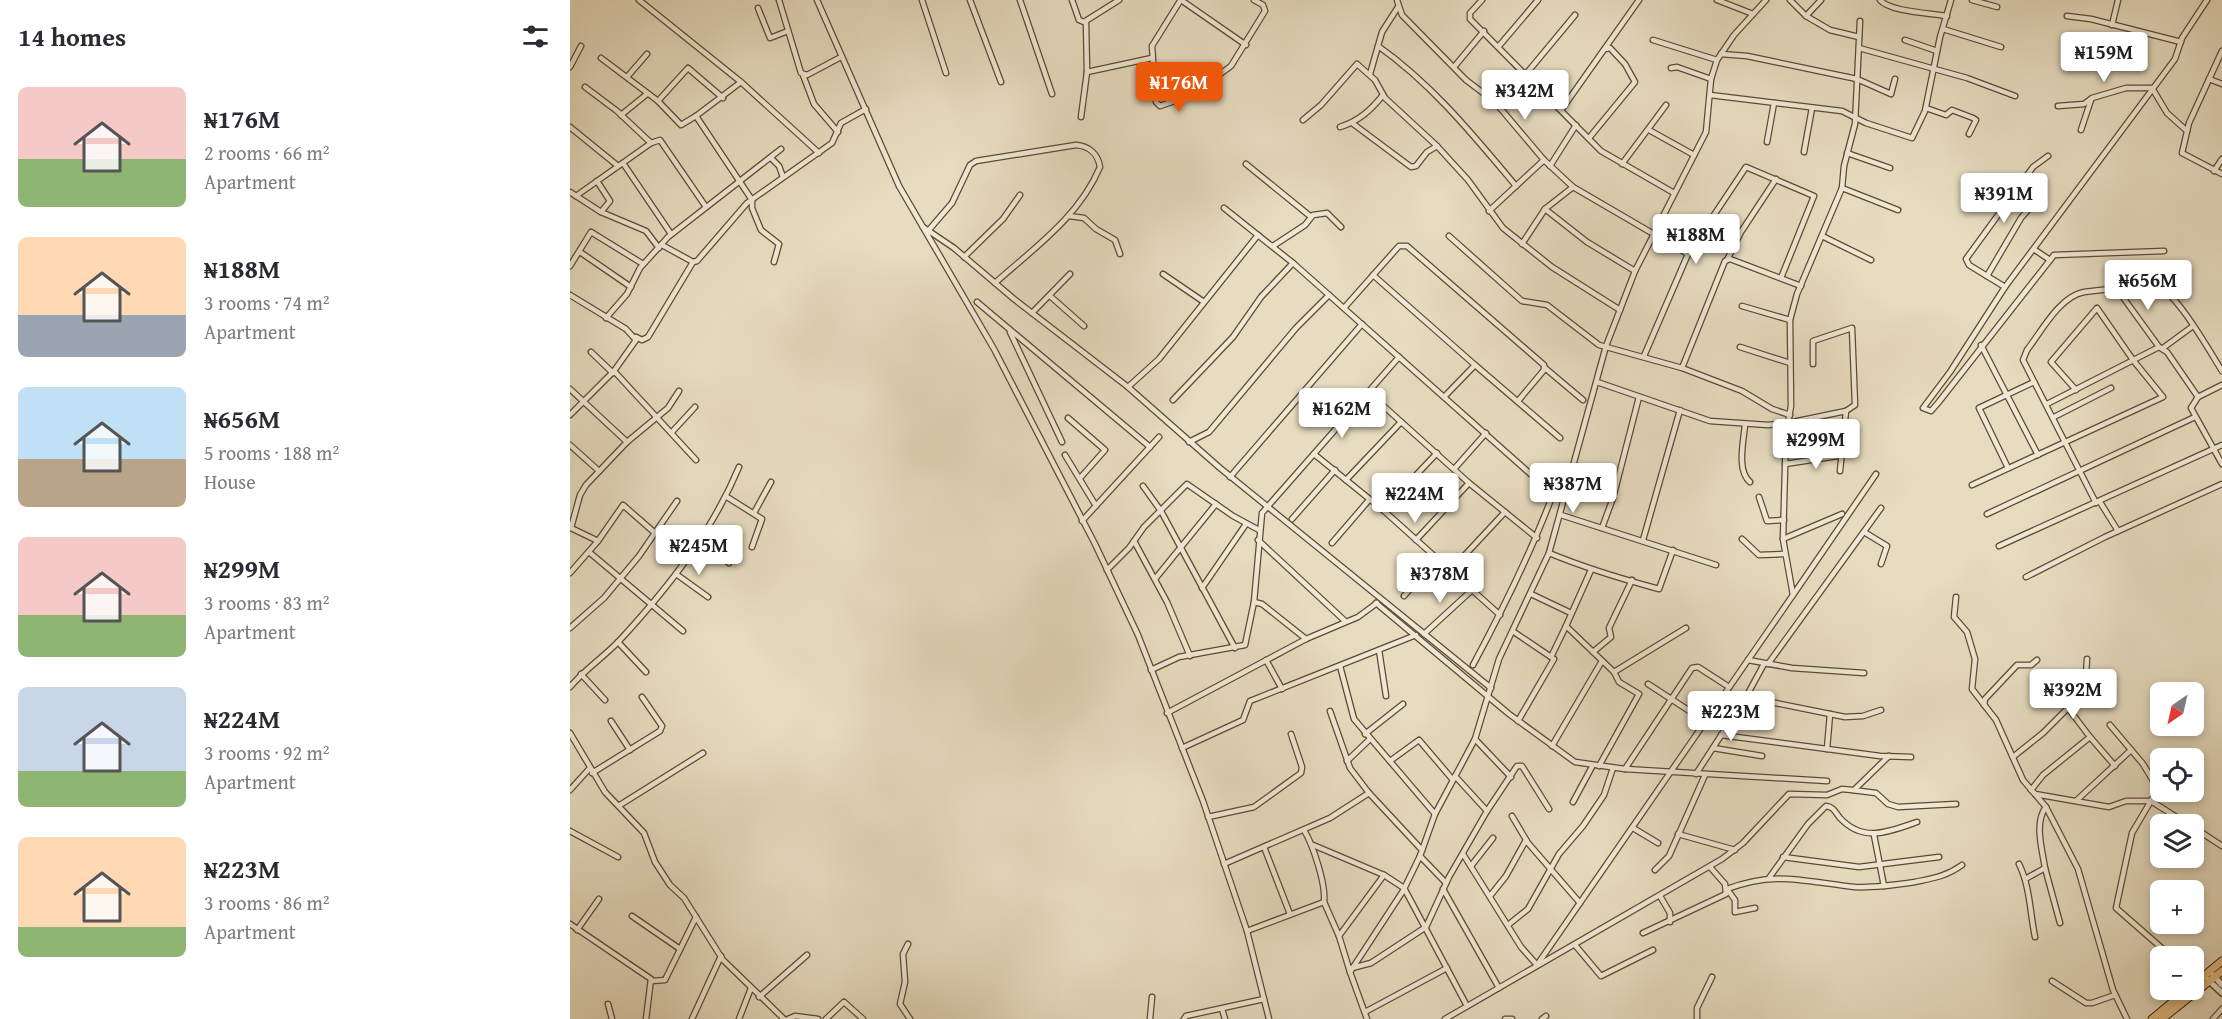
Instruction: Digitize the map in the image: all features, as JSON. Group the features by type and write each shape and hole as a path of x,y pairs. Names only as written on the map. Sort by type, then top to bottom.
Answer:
{"main road":[{"path":"2204,977 2222,961"},
{"path":"2204,978 2222,971"},
{"path":"2152,1019 2175,1000"},
{"path":"2162,1019 2181,1000"}],"street":[{"path":"639,0 741,82 819,153"},
{"path":"779,0 814,104 838,132"},
{"path":"817,0 898,186 994,349 1138,635 1208,817 1247,931 1269,1019"},
{"path":"922,0 946,73"},
{"path":"970,0 1001,82"},
{"path":"1020,0 1052,94"},
{"path":"1072,0 1079,20 1086,22 1119,0"},
{"path":"1246,45 1180,1 1155,40 1152,58 1156,102 1163,106 1192,95 1232,66 1246,45 1265,11 1263,5 1254,0"},
{"path":"1391,0 1397,4 1402,15 1454,67 1495,102 1544,160 1573,187 1688,254"},
{"path":"1482,0 1469,16 1562,109 1601,152 1674,193"},
{"path":"1499,46 1538,0"},
{"path":"1562,109 1639,0"},
{"path":"1717,0 1752,14"},
{"path":"1351,970 1404,888 1421,853 1435,814 1475,739 1499,659 1514,632 1549,553 1606,346 1635,270 1706,132 1711,79 1717,60 1752,14 1766,0"},
{"path":"1790,0 1806,16 1830,30 1859,37"},
{"path":"1806,16 1821,0"},
{"path":"1880,0 1883,4 1897,8 1947,16"},
{"path":"1710,95 1855,115 1866,123 1910,138 1918,129 1926,108 1937,51 1951,0"},
{"path":"1972,0 1997,8"},
{"path":"2112,25 2118,0"},
{"path":"2164,251 2054,255 1931,411 1923,408 1950,372 2005,287 2035,250 2085,177 2175,59 2181,42 2206,0"},
{"path":"1370,74 1378,46 1397,4"},
{"path":"758,8 770,38 788,31"},
{"path":"1526,74 1575,15"},
{"path":"2067,16 2181,42"},
{"path":"1793,595 1783,539 1785,464 1790,415 1790,320 1801,286 1842,188 1855,115 1860,21"},
{"path":"1081,117 1087,72 1086,22"},
{"path":"1943,29 2001,47"},
{"path":"1454,67 1484,31"},
{"path":"1653,40 1717,60"},
{"path":"1905,40 1937,51"},
{"path":"570,67 581,46"},
{"path":"1378,46 1403,65 1447,108 1516,186"},
{"path":"1589,138 1635,82 1622,60 1610,48 1605,49"},
{"path":"1859,48 1934,69 2014,96"},
{"path":"2222,51 2187,131 2182,153 2222,174"},
{"path":"627,77 647,54"},
{"path":"1721,54 1747,56 1857,79 1891,94 1895,79"},
{"path":"803,75 841,57"},
{"path":"601,58 658,101 681,125 723,98 741,82"},
{"path":"1087,72 1152,58"},
{"path":"1303,120 1321,105 1357,64 1370,74 1383,95 1437,146 1503,228 1552,267 1620,310"},
{"path":"1671,68 1677,67 1711,79"},
{"path":"658,101 688,68 723,98"},
{"path":"2209,79 2222,84"},
{"path":"585,87 651,142"},
{"path":"2058,106 2084,104 2092,98 2126,88 2152,88"},
{"path":"2152,88 2167,113 2187,131"},
{"path":"621,115 647,94"},
{"path":"1340,127 1352,123 1370,111 1383,95"},
{"path":"2081,130 2092,98"},
{"path":"1767,142 1774,103"},
{"path":"1622,164 1666,105"},
{"path":"1804,152 1812,108"},
{"path":"1926,108 1946,115 1952,110 1973,118 1976,120 1969,134"},
{"path":"570,295 636,337 642,340 648,337 693,262 752,200 819,153 835,140 841,123 866,109"},
{"path":"696,116 752,200 752,208 761,231 779,244 774,262"},
{"path":"1352,123 1411,167 1416,166 1427,152 1437,146"},
{"path":"1550,166 1576,125"},
{"path":"570,127 618,166"},
{"path":"1649,130 1694,155"},
{"path":"576,196 651,142 660,140 706,207"},
{"path":"928,231 951,203 973,162 1082,145 1092,151 1100,167 1083,197 1069,216 995,283"},
{"path":"606,318 631,287 643,264 671,234 781,149"},
{"path":"1847,153 1890,168"},
{"path":"2005,287 1969,265 1966,259 2033,167 2048,156"},
{"path":"771,158 779,166 783,177"},
{"path":"2214,171 2222,159"},
{"path":"1489,211 1544,160"},
{"path":"623,163 671,234"},
{"path":"1246,164 1310,216 1327,213 1341,227"},
{"path":"779,166 795,170"},
{"path":"1644,356 1688,254 1744,168 1748,167 1814,196 1781,278"},
{"path":"1683,368 1727,260 1741,232 1776,179"},
{"path":"597,181 610,201 601,212"},
{"path":"1522,244 1545,209 1573,187"},
{"path":"1842,188 1898,210"},
{"path":"570,192 601,212 646,231 660,246 693,262"},
{"path":"964,257 1003,219 1020,195"},
{"path":"1987,276 2021,218 2041,195"},
{"path":"1224,208 1293,263 1553,494 1564,499"},
{"path":"1545,209 1587,242 1635,270"},
{"path":"1069,216 1084,218 1115,240 1120,254"},
{"path":"1273,246 1305,225 1310,216"},
{"path":"920,226 964,257 1128,387 1230,477 1420,635 1489,697 1575,762 1625,769 1827,781"},
{"path":"570,266 580,252 588,233 593,232 643,264"},
{"path":"1128,387 1159,359 1257,235"},
{"path":"1449,236 1522,301 1547,304 1599,345 1683,368 1742,391 1772,409 1790,415"},
{"path":"1822,236 1871,260"},
{"path":"1344,308 1399,246 1407,246 1583,400"},
{"path":"2035,250 2050,260"},
{"path":"580,252 631,287"},
{"path":"1727,260 1801,286"},
{"path":"1173,400 1233,337 1262,297 1293,263"},
{"path":"1032,313 1070,273"},
{"path":"1163,274 1204,302"},
{"path":"1373,275 1560,438"},
{"path":"2118,531 2098,502 2024,364 2024,355 2065,302 2079,293 2153,284 2162,286 2193,326 2222,371"},
{"path":"2116,289 2198,397"},
{"path":"1189,442 1209,432 1296,328 1329,295"},
{"path":"1050,296 1084,326"},
{"path":"977,302 1150,447"},
{"path":"1742,306 1790,320"},
{"path":"1972,485 2163,397 2133,360 2097,308 2052,362 2076,390"},
{"path":"1230,477 1362,324"},
{"path":"2047,404 2161,348 2193,326"},
{"path":"1597,382 1701,419 1745,424 1788,423 1846,411 1857,402 1854,330 1849,327 1814,340 1813,364"},
{"path":"1009,329 1020,357 1062,442"},
{"path":"570,415 614,372 636,343 636,337"},
{"path":"1981,345 2038,455"},
{"path":"1740,347 1790,363"},
{"path":"591,352 658,415 696,460"},
{"path":"1151,670 1179,657 1243,646 1247,640 1254,602 1261,513 1268,508 1399,357"},
{"path":"1445,396 1475,365"},
{"path":"1518,401 1545,368"},
{"path":"2008,468 1979,408 2034,382"},
{"path":"2222,385 2198,397 2191,408 2222,464"},
{"path":"2054,417 2111,388"},
{"path":"570,389 627,442"},
{"path":"598,541 571,528 581,493 627,442 668,408 679,391"},
{"path":"1368,392 1469,483 1537,538"},
{"path":"1602,528 1613,498 1639,397"},
{"path":"672,432 695,407"},
{"path":"1642,540 1680,410"},
{"path":"1840,471 1844,455 1846,411"},
{"path":"1987,514 2195,417"},
{"path":"1068,418 1105,450 1081,477"},
{"path":"1346,480 1401,422"},
{"path":"1745,424 1742,464 1745,477 1750,482"},
{"path":"1455,468 1486,433"},
{"path":"1082,521 1159,437"},
{"path":"1999,546 2222,445"},
{"path":"570,446 599,471"},
{"path":"1383,510 1437,453"},
{"path":"1314,454 1383,510 1500,615"},
{"path":"1065,455 1081,477 1096,506"},
{"path":"1785,464 1844,455"},
{"path":"570,687 581,674 618,642 676,574 701,540 727,497 739,467"},
{"path":"1292,519 1335,470"},
{"path":"1537,965 1633,828 1668,772 1876,474"},
{"path":"754,513 771,482"},
{"path":"1416,540 1469,483"},
{"path":"1107,570 1187,484 1246,524 1259,530"},
{"path":"2026,576 2222,484"},
{"path":"1143,486 1161,511 1235,648"},
{"path":"1473,665 1537,538 1553,494"},
{"path":"1759,496 1767,521 1784,520"},
{"path":"727,497 754,513 763,522 752,547"},
{"path":"1332,543 1369,500"},
{"path":"570,628 596,607 619,580 677,501"},
{"path":"1155,579 1216,504"},
{"path":"570,573 598,541 624,505 655,533"},
{"path":"1696,774 1766,664 1881,508"},
{"path":"1450,571 1504,512"},
{"path":"1783,539 1842,514"},
{"path":"1561,515 1716,565"},
{"path":"1202,588 1246,524"},
{"path":"1864,532 1887,546 1881,564"},
{"path":"1742,539 1759,555 1784,554"},
{"path":"701,540 729,563"},
{"path":"1258,540 1345,621"},
{"path":"1134,541 1155,579 1190,656"},
{"path":"1549,553 1591,570 1659,589 1673,550"},
{"path":"589,552 619,580 683,631"},
{"path":"1404,596 1437,559"},
{"path":"1518,721 1553,661 1552,655 1591,570"},
{"path":"676,574 708,597"},
{"path":"1593,652 1612,635 1609,628 1632,580"},
{"path":"1182,748 1243,720 1250,701 1420,635 1471,591"},
{"path":"1531,594 1571,613"},
{"path":"1956,597 1954,617 1966,632 1975,659 1972,690 1996,720 2013,757 2033,792 2046,807 2078,869 2115,995 2127,1019"},
{"path":"1167,713 1306,639 1358,617 1379,601"},
{"path":"1254,602 1262,604 1306,639"},
{"path":"1566,626 1614,672 1619,682 1639,694 1573,802"},
{"path":"1614,672 1686,628"},
{"path":"1514,632 1552,655"},
{"path":"1420,635 1491,688"},
{"path":"618,642 646,672"},
{"path":"1379,650 1386,696"},
{"path":"2013,757 2068,708 2086,687 2087,659"},
{"path":"1266,660 1282,689"},
{"path":"1748,660 1766,664 1864,673"},
{"path":"1984,705 1986,699 2018,665 2031,665 2037,660"},
{"path":"1552,746 1602,661"},
{"path":"1340,666 1353,717 1365,734 1435,814"},
{"path":"1625,769 1670,698 1695,666 1729,687"},
{"path":"581,674 604,700"},
{"path":"1648,684 1705,721"},
{"path":"570,790 591,771 659,732 662,728 642,696"},
{"path":"1746,697 1830,714 1863,716 1881,710"},
{"path":"1365,734 1403,704"},
{"path":"2068,708 2115,766"},
{"path":"1330,711 1347,761 1369,793 1446,883"},
{"path":"1827,749 1830,714"},
{"path":"611,721 630,750"},
{"path":"2110,725 2150,777"},
{"path":"570,733 605,792 644,833 655,862 696,917 721,956 759,997 786,1019 795,1016 818,1019"},
{"path":"1208,817 1254,807 1301,773 1302,767 1291,734"},
{"path":"1722,735 1911,757"},
{"path":"2033,792 2043,775 2090,737"},
{"path":"1347,761 1370,739"},
{"path":"1475,739 1511,777"},
{"path":"1390,761 1419,740 1486,811"},
{"path":"1713,748 1762,756"},
{"path":"2077,800 2131,750"},
{"path":"620,806 704,753"},
{"path":"1854,790 1889,756"},
{"path":"1351,970 1371,963 1426,927 1446,883 1486,811 1517,766 1522,766 1549,809"},
{"path":"1508,925 1528,909 1549,869 1604,795 1613,768"},
{"path":"1655,870 1669,856 1705,775"},
{"path":"1445,1019 1710,867 1735,850 1789,794 1827,795 1842,789 1876,793 1888,804 1898,807 1956,804"},
{"path":"2033,792 2109,807 2126,801 2150,801"},
{"path":"1224,864 1330,818 1369,793"},
{"path":"2140,801 2143,812"},
{"path":"2150,802 2132,833 2115,904 2121,914 2159,946"},
{"path":"2153,802 2172,814"},
{"path":"1769,878 1808,824 1826,807 1832,807 1852,828 1874,835 1888,833 1917,822"},
{"path":"2046,807 2040,814 2039,822 2045,868 2060,922"},
{"path":"1512,816 1526,840 1580,903"},
{"path":"1633,828 1658,843"},
{"path":"1304,830 1313,845 1384,875 1404,888 1467,1006"},
{"path":"570,831 618,857"},
{"path":"1678,834 1735,850"},
{"path":"1874,835 1884,886"},
{"path":"2204,835 2222,846"},
{"path":"1471,866 1493,838"},
{"path":"1490,897 1526,840"},
{"path":"1313,845 1312,852 1324,888 1324,902 1339,936 1367,1019"},
{"path":"1264,847 1290,914"},
{"path":"1463,855 1537,965"},
{"path":"1783,857 1838,866 1881,866 1939,856"},
{"path":"2019,864 2027,878 2028,906 2035,937"},
{"path":"1642,933 1723,896 1727,889 1750,880 1800,878 1855,887 1884,886 1946,876 1962,865"},
{"path":"1710,867 1735,900 1735,912 1755,908"},
{"path":"2027,878 2045,868"},
{"path":"1339,936 1384,875"},
{"path":"1443,889 1499,988"},
{"path":"1660,896 1671,913 1670,922"},
{"path":"577,930 599,899"},
{"path":"1247,931 1324,902"},
{"path":"632,916 680,949"},
{"path":"570,924 652,981 665,980 696,917"},
{"path":"908,944 903,954 905,982 900,1004 910,1019"},
{"path":"1575,945 1601,976 1653,950"},
{"path":"759,997 807,955"},
{"path":"692,1019 721,956"},
{"path":"1365,1012 1447,968"},
{"path":"1697,1019 1697,1008 1712,977"},
{"path":"2204,978 2222,985"},
{"path":"2204,979 2222,993"},
{"path":"646,1019 652,981"},
{"path":"2052,981 2086,1002 2092,1003 2115,995"},
{"path":"739,1019 751,988"},
{"path":"1150,1019 1152,997"},
{"path":"1184,1019 1186,1016 1264,999"},
{"path":"826,1019 844,1002 863,1019"},
{"path":"608,1004 612,1019"},
{"path":"1222,1009 1225,1019"},
{"path":"2213,1019 2222,1009"},
{"path":"1456,1012 1459,1019"},
{"path":"1504,1019 1512,1019"}]}
